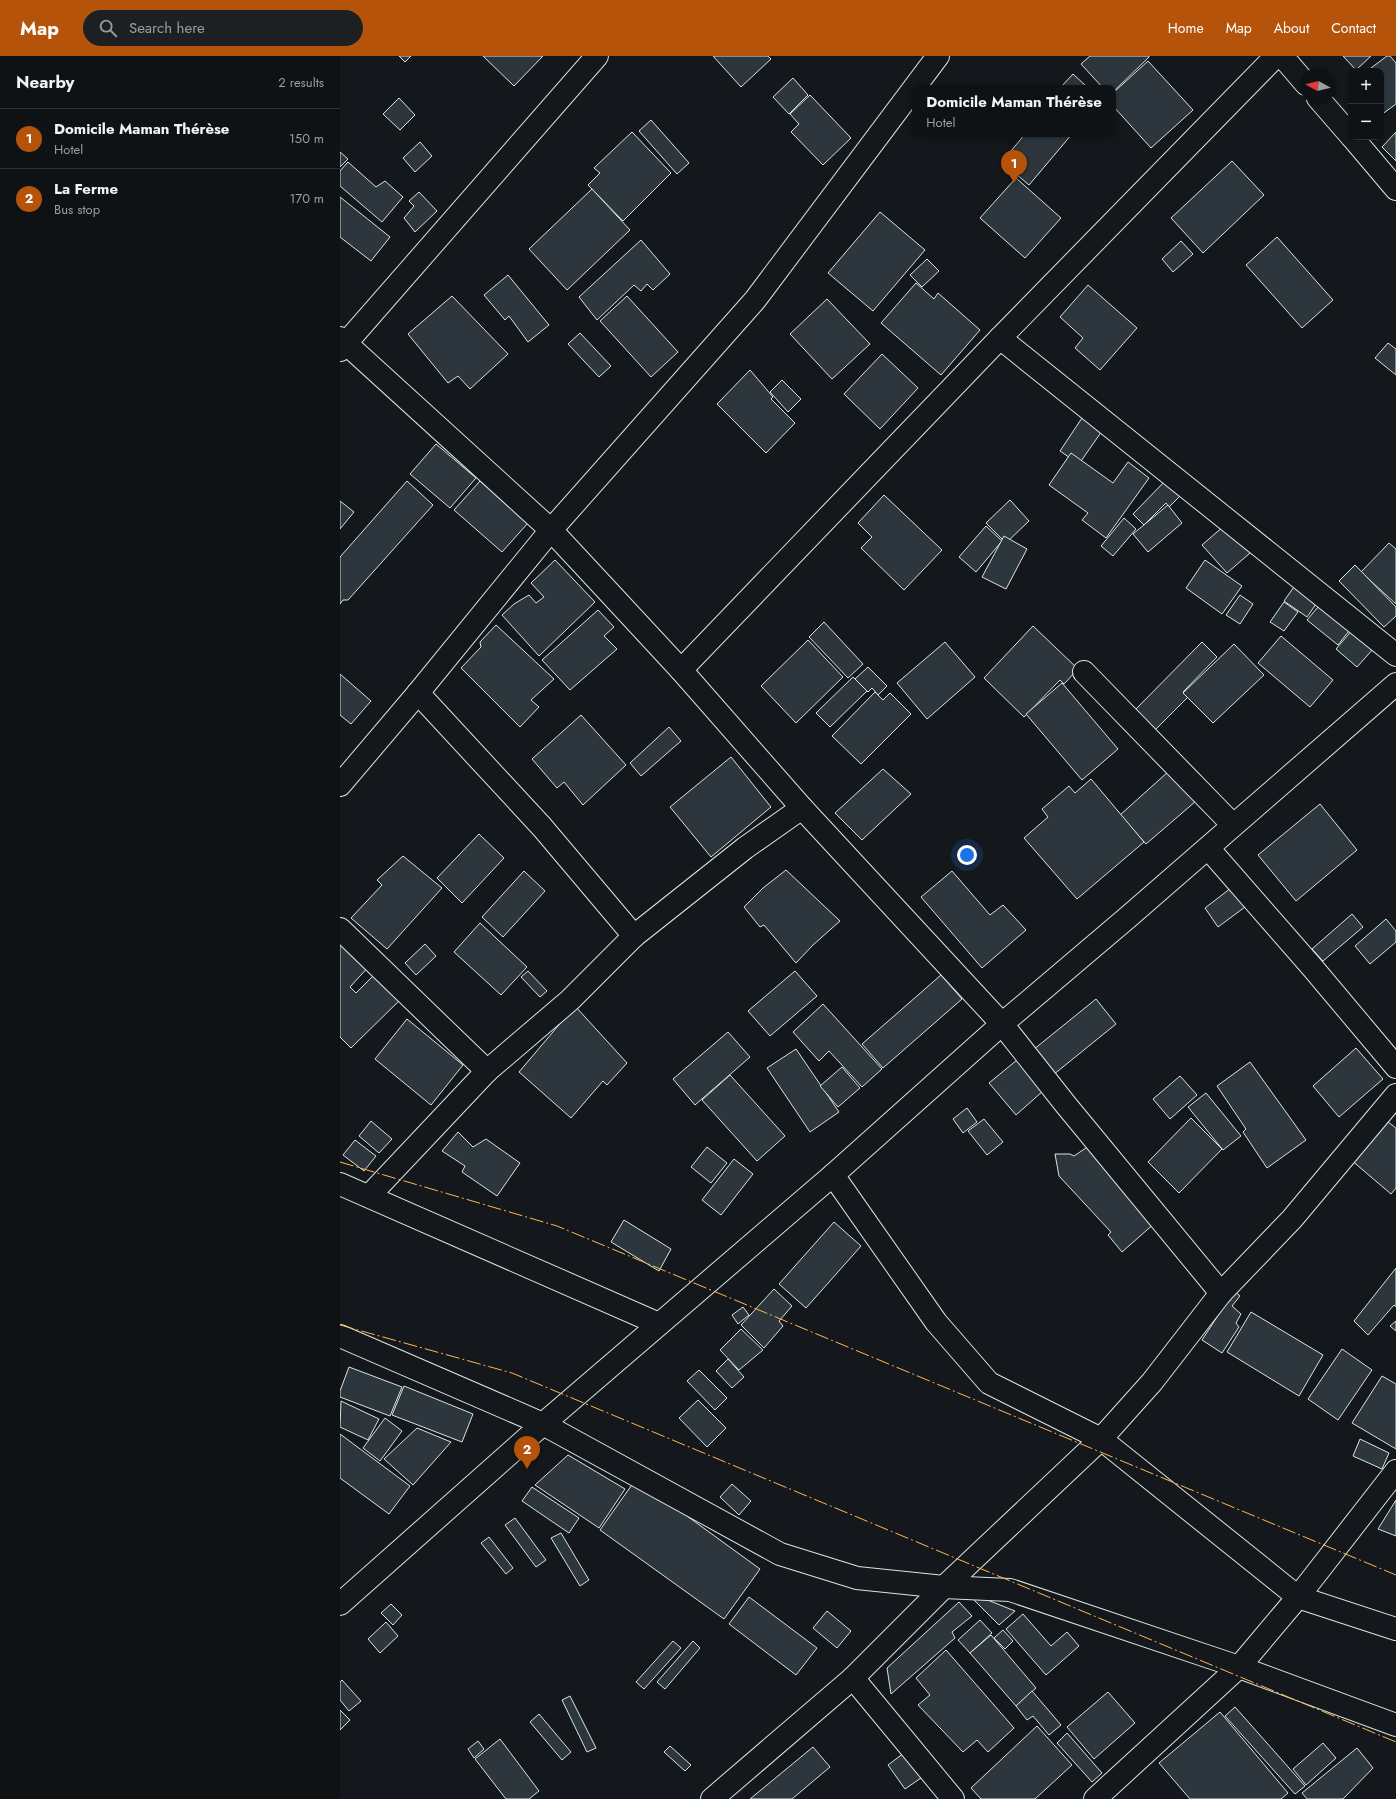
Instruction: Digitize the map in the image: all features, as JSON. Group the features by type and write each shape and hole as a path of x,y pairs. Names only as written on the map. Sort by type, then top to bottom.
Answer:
{"main road":[{"path":"597,56 342,344 551,530 681,670 802,808 1002,1024 1066,1105 1221,1293"},
{"path":"916,85 938,56"},
{"path":"681,670 1000,338 1276,56"},
{"path":"1282,56 1300,77"},
{"path":"340,785 418,693 551,530 754,300 912,90"},
{"path":"1323,104 1348,133"},
{"path":"1354,140 1396,189"},
{"path":"1000,338 1396,655"},
{"path":"1084,672 1233,825"},
{"path":"340,1604 543,1424 833,1174 1002,1024 1208,848 1396,684"},
{"path":"418,693 542,827 634,936"},
{"path":"369,1196 487,1071 570,1000 634,936 745,848 802,808"},
{"path":"1208,848 1312,967 1396,1067"},
{"path":"340,929 487,1071"},
{"path":"712,1799 853,1678 944,1587 1101,1439 1152,1382 1221,1293 1292,1219 1396,1095"},
{"path":"833,1174 936,1322 989,1383 1101,1439 1298,1597 1396,1629"},
{"path":"340,1184 659,1324"},
{"path":"340,1336 543,1424 780,1554 857,1578 944,1587 1010,1590 1239,1667 1396,1725"},
{"path":"1095,1799 1239,1667 1298,1597 1396,1471"},
{"path":"853,1678 953,1799"}],"building":[{"path":"399,56 411,56 405,62"},
{"path":"483,56 543,56 514,86"},
{"path":"713,56 768,56 771,59 741,87"},
{"path":"1090,56 1149,56 1116,89 1116,85 1100,85 1081,64"},
{"path":"1343,56 1371,56 1358,68 1354,68"},
{"path":"1387,56 1390,56 1396,63 1396,104 1384,113 1384,68 1371,68"},
{"path":"1148,61 1193,110 1151,148 1116,109 1116,90"},
{"path":"1073,74 1085,85 1063,85"},
{"path":"793,78 808,95 789,114 773,97"},
{"path":"810,95 851,138 823,165 791,132 799,124 790,114"},
{"path":"399,98 415,115 400,130 383,114"},
{"path":"651,120 689,163 677,174 639,131"},
{"path":"632,132 671,173 623,221 588,185 600,173 594,168"},
{"path":"1396,132 1396,161 1382,147"},
{"path":"1023,137 1069,137 1029,185 1002,162"},
{"path":"420,142 432,156 415,172 403,158"},
{"path":"340,152 348,159 340,167"},
{"path":"1232,161 1264,195 1203,253 1171,218"},
{"path":"348,162 376,187 385,181 403,197 382,222 340,186 340,171"},
{"path":"1016,178 1061,218 1025,258 980,218"},
{"path":"592,189 630,230 567,290 529,249"},
{"path":"419,192 437,211 415,232 404,218 414,206 409,201"},
{"path":"340,197 390,237 371,261 340,237"},
{"path":"880,212 925,250 873,311 828,273"},
{"path":"1277,237 1333,300 1302,328 1246,265"},
{"path":"641,240 670,274 653,290 647,284 641,291 634,285 597,320 579,297"},
{"path":"1181,241 1193,254 1173,272 1162,259"},
{"path":"927,259 939,271 922,287 910,275"},
{"path":"508,275 549,325 528,342 509,316 505,320 484,295"},
{"path":"916,283 934,299 938,293 980,330 941,375 881,323"},
{"path":"1088,285 1137,328 1100,370 1075,348 1083,338 1060,317"},
{"path":"452,296 508,354 470,389 458,376 448,383 408,334"},
{"path":"627,296 678,352 651,377 600,321"},
{"path":"827,299 870,344 832,379 790,334"},
{"path":"580,333 611,366 599,377 568,344"},
{"path":"1388,343 1396,349 1396,375 1375,358"},
{"path":"882,354 918,388 880,429 844,394"},
{"path":"750,370 773,397 771,399 795,423 766,453 717,404"},
{"path":"782,380 801,399 788,412 770,392"},
{"path":"1082,418 1102,431 1079,464 1060,451"},
{"path":"436,444 476,478 450,508 410,474"},
{"path":"1071,453 1113,483 1128,462 1149,478 1106,538 1082,520 1088,513 1049,485"},
{"path":"1166,480 1181,495 1169,507 1166,503 1144,525 1133,514"},
{"path":"407,481 433,505 348,600 343,600 340,604 340,557"},
{"path":"480,481 528,523 502,552 454,510"},
{"path":"884,495 942,550 904,590 861,548 872,537 858,523"},
{"path":"1010,500 1029,521 1006,543 986,523"},
{"path":"340,501 354,512 340,529"},
{"path":"1168,505 1182,523 1148,552 1133,534"},
{"path":"1124,518 1136,529 1113,556 1101,546"},
{"path":"1225,525 1250,553 1227,573 1202,545"},
{"path":"986,526 1002,541 976,572 959,557"},
{"path":"1004,536 1027,549 1006,589 982,577"},
{"path":"1389,543 1396,549 1396,604 1361,572"},
{"path":"555,560 595,602 539,656 502,615 514,604 529,595 536,603 544,597 531,583"},
{"path":"1205,560 1242,586 1222,614 1186,588"},
{"path":"1355,565 1396,607 1396,616 1384,627 1339,581"},
{"path":"1296,584 1319,600 1307,617 1284,601"},
{"path":"1240,595 1253,604 1240,624 1226,615"},
{"path":"1323,601 1352,627 1338,645 1307,620"},
{"path":"1284,602 1298,612 1284,631 1270,622"},
{"path":"598,610 614,627 604,636 617,649 570,690 542,660"},
{"path":"824,622 863,664 848,678 809,637"},
{"path":"496,625 554,679 531,700 539,707 520,727 461,668 481,647 480,642"},
{"path":"1033,626 1078,669 1064,684 1060,680 1024,717 984,678"},
{"path":"1353,629 1374,648 1357,667 1336,649"},
{"path":"1281,636 1333,680 1310,707 1258,663"},
{"path":"808,640 843,677 796,723 761,686"},
{"path":"945,642 975,677 927,719 897,683"},
{"path":"1202,642 1217,657 1183,692 1188,697 1155,730 1135,710"},
{"path":"1234,644 1264,675 1213,723 1183,693"},
{"path":"868,667 887,686 878,695 872,688 868,692 855,679"},
{"path":"340,674 371,701 351,724 340,715"},
{"path":"853,677 867,691 830,727 816,713"},
{"path":"1062,683 1118,749 1082,780 1026,714"},
{"path":"875,692 883,700 890,693 911,714 861,764 832,736"},
{"path":"581,715 626,765 583,805 564,782 557,788 532,759"},
{"path":"669,727 681,741 641,776 630,763"},
{"path":"731,757 771,807 711,857 670,807"},
{"path":"883,769 911,794 862,840 835,813"},
{"path":"1169,771 1196,801 1146,844 1120,815"},
{"path":"1091,779 1144,842 1077,899 1024,838 1048,817 1042,809 1069,786 1075,793"},
{"path":"1320,804 1357,850 1296,901 1258,855"},
{"path":"479,834 504,858 462,903 437,878"},
{"path":"403,856 442,888 387,949 351,918 382,885 377,880"},
{"path":"786,870 840,921 813,945 796,963 764,925 760,927 744,907 763,888"},
{"path":"524,871 545,891 503,937 482,917"},
{"path":"952,871 990,915 1003,905 1026,930 982,968 921,897"},
{"path":"1231,888 1245,907 1218,927 1205,908"},
{"path":"1352,914 1363,927 1323,961 1312,949"},
{"path":"1386,919 1396,931 1396,942 1370,964 1355,946"},
{"path":"480,923 527,967 501,995 454,952"},
{"path":"340,943 371,964 350,987 356,993 379,970 404,996 351,1048 340,1037"},
{"path":"425,944 436,956 416,975 405,963"},
{"path":"528,971 547,991 540,997 521,977"},
{"path":"795,971 817,996 770,1036 748,1011"},
{"path":"941,975 962,999 883,1068 862,1044"},
{"path":"1096,999 1116,1024 1053,1075 1033,1050"},
{"path":"823,1004 882,1069 862,1087 829,1051 819,1061 793,1032"},
{"path":"575,1006 627,1063 607,1085 603,1081 571,1118 519,1072"},
{"path":"407,1019 463,1065 431,1105 375,1059"},
{"path":"728,1032 750,1057 695,1105 673,1079"},
{"path":"1356,1048 1383,1079 1339,1117 1313,1086"},
{"path":"796,1049 839,1112 810,1132 767,1068"},
{"path":"1017,1060 1043,1091 1016,1115 989,1083"},
{"path":"1250,1062 1306,1140 1267,1168 1243,1132 1246,1129 1217,1086"},
{"path":"842,1067 860,1088 838,1107 820,1086"},
{"path":"730,1075 785,1136 757,1161 702,1100"},
{"path":"1180,1076 1197,1095 1170,1119 1153,1099"},
{"path":"1206,1093 1241,1136 1223,1150 1188,1107"},
{"path":"967,1108 977,1122 963,1133 953,1119"},
{"path":"1191,1118 1222,1149 1179,1193 1148,1162"},
{"path":"984,1119 1003,1142 987,1155 968,1131"},
{"path":"1384,1119 1396,1128 1396,1188 1391,1194 1350,1159"},
{"path":"371,1121 392,1139 379,1153 359,1136"},
{"path":"458,1132 473,1147 486,1139 520,1163 497,1196 462,1172 465,1166 442,1151"},
{"path":"355,1140 376,1156 364,1171 343,1155"},
{"path":"1089,1146 1156,1222 1122,1252 1108,1235 1111,1232 1059,1176 1055,1154 1070,1154 1074,1156"},
{"path":"707,1147 727,1163 711,1183 691,1167"},
{"path":"734,1159 753,1174 721,1215 702,1200"},
{"path":"624,1220 671,1249 659,1271 611,1242"},
{"path":"834,1222 861,1246 806,1308 779,1284"},
{"path":"1396,1268 1396,1307 1394,1305 1368,1335 1354,1321"},
{"path":"774,1289 792,1306 779,1321 783,1326 764,1348 741,1325"},
{"path":"1234,1291 1240,1296 1232,1306 1241,1314 1236,1323 1239,1327 1222,1353 1202,1340"},
{"path":"743,1307 749,1315 738,1324 732,1315"},
{"path":"1251,1312 1323,1355 1299,1396 1227,1352"},
{"path":"1396,1321 1396,1331 1390,1326"},
{"path":"741,1329 763,1350 739,1370 720,1350"},
{"path":"1342,1349 1372,1370 1338,1420 1308,1399"},
{"path":"728,1359 744,1377 732,1388 716,1371"},
{"path":"349,1367 402,1387 390,1416 340,1397 340,1391"},
{"path":"699,1370 727,1398 715,1410 687,1381"},
{"path":"1382,1376 1396,1384 1396,1449 1352,1423"},
{"path":"404,1386 473,1414 462,1442 392,1415"},
{"path":"698,1400 726,1428 707,1447 679,1418"},
{"path":"341,1401 379,1419 368,1440 340,1427"},
{"path":"385,1418 402,1431 380,1461 363,1448"},
{"path":"417,1428 451,1442 413,1485 384,1459"},
{"path":"340,1434 410,1486 389,1514 340,1478"},
{"path":"1360,1439 1389,1453 1382,1469 1353,1456"},
{"path":"568,1455 625,1489 599,1528 535,1485"},
{"path":"636,1479 760,1569 724,1619 600,1530"},
{"path":"732,1484 751,1501 739,1515 720,1497"},
{"path":"532,1487 579,1518 569,1533 522,1501"},
{"path":"1396,1500 1396,1536 1378,1529"},
{"path":"515,1518 546,1560 536,1567 505,1525"},
{"path":"561,1533 589,1580 580,1586 551,1538"},
{"path":"489,1537 513,1568 506,1574 481,1543"},
{"path":"975,1595 1015,1611 999,1625 972,1598"},
{"path":"749,1597 817,1648 796,1675 729,1624"},
{"path":"959,1602 972,1616 952,1632 955,1638 891,1694 887,1668"},
{"path":"391,1604 402,1615 393,1625 381,1613"},
{"path":"827,1611 851,1631 837,1648 813,1628"},
{"path":"1023,1614 1051,1646 1067,1632 1079,1646 1046,1675 1006,1629"},
{"path":"980,1620 992,1633 970,1653 958,1640"},
{"path":"386,1622 398,1636 380,1653 368,1639"},
{"path":"1003,1630 1013,1641 1005,1649 994,1638"},
{"path":"991,1635 1036,1688 1016,1706 970,1653"},
{"path":"673,1641 681,1648 644,1689 636,1682"},
{"path":"693,1641 700,1648 665,1689 657,1682"},
{"path":"946,1650 1014,1728 988,1752 977,1740 963,1752 918,1705 930,1695 916,1678"},
{"path":"342,1680 361,1701 349,1711 340,1700 340,1682"},
{"path":"1032,1691 1061,1725 1049,1735 1033,1716 1027,1720 1016,1706"},
{"path":"1108,1692 1135,1723 1094,1759 1067,1727"},
{"path":"570,1696 596,1748 587,1752 562,1700"},
{"path":"1235,1707 1305,1786 1295,1794 1225,1716"},
{"path":"340,1710 350,1720 340,1730"},
{"path":"1220,1712 1288,1793 1281,1799 1190,1799 1159,1763"},
{"path":"539,1714 571,1752 562,1760 530,1722"},
{"path":"1037,1726 1072,1765 1035,1799 981,1799 971,1788"},
{"path":"1067,1733 1102,1773 1092,1782 1057,1743"},
{"path":"500,1739 539,1791 529,1799 506,1799 475,1759"},
{"path":"478,1741 484,1749 474,1758 468,1749"},
{"path":"1323,1743 1336,1758 1306,1785 1293,1769"},
{"path":"670,1746 691,1765 685,1771 664,1752"},
{"path":"813,1747 830,1767 792,1799 750,1799"},
{"path":"1357,1748 1373,1768 1343,1799 1307,1799 1302,1793"},
{"path":"904,1753 921,1778 905,1789 888,1765"}],"power":[{"path":"340,1162 557,1226 1396,1575"},
{"path":"340,1325 512,1373 1396,1742"}],"place":[{"name":"Domicile Maman Thérèse","path":"1014,183"},
{"name":"La Ferme","path":"527,1469"}]}
